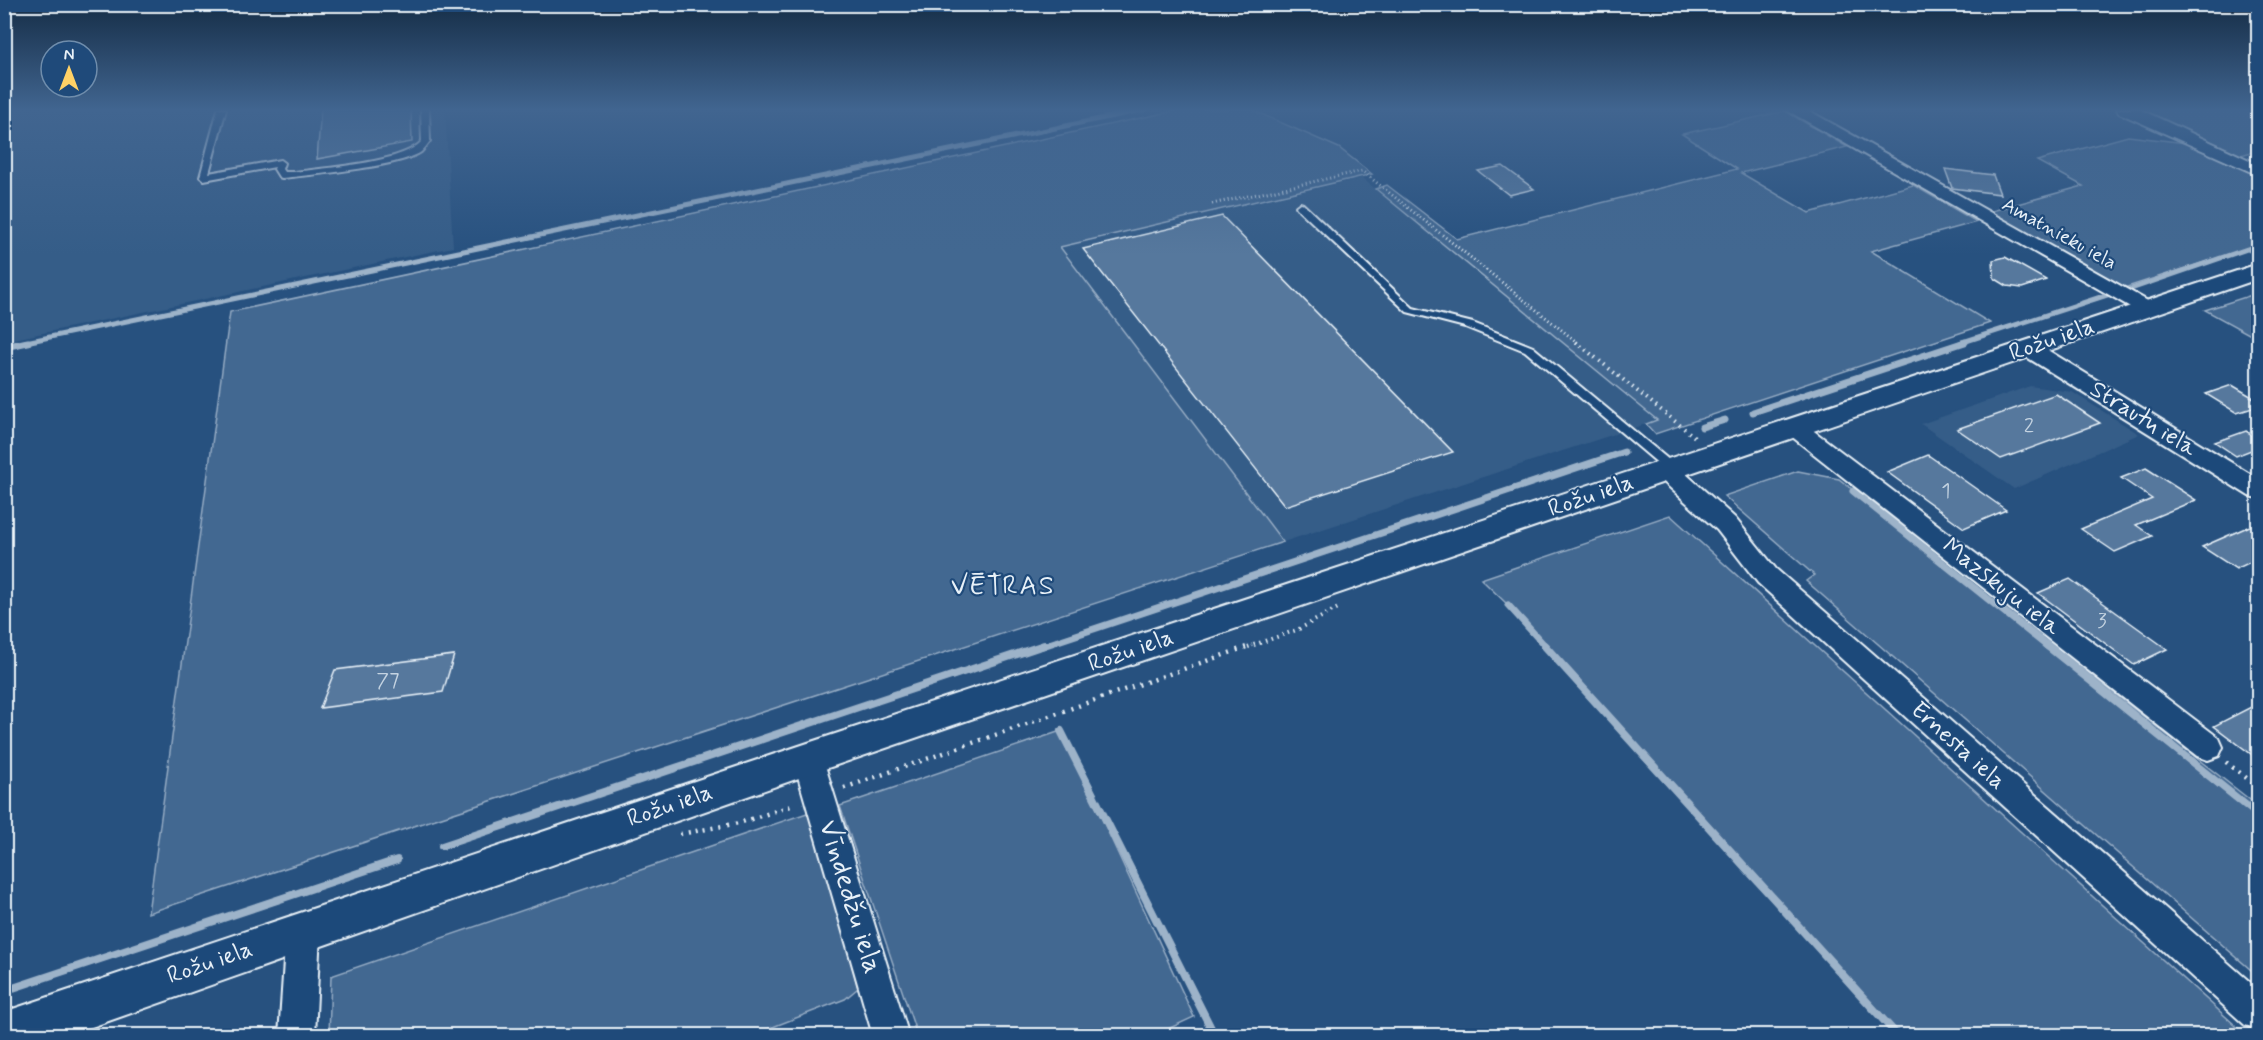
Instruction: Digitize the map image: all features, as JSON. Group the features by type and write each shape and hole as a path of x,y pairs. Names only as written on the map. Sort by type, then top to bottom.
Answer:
{"street":[{"name":"Amatnieku iela","path":"1879,158 2146,308"},
{"path":"2232,158 2259,170"},
{"name":"Rožu iela","path":"4,1035 808,759 2259,271"},
{"name":"Strautu iela","path":"2028,348 2259,490"},
{"name":"Mazskuju iela","path":"1794,427 2208,747"},
{"name":"Ernesta iela","path":"1669,469 1726,524 1767,576 2259,1012"},
{"name":"Vīndedžu iela","path":"808,759 891,1035"},
{"path":"297,1035 303,931"}],"lane":[{"path":"209,158 204,177 280,163 278,169 282,175 302,174 393,158"},
{"path":"1300,206 1410,310 1469,325 1529,349 1669,469"}],"path":[{"path":"1212,204 1362,171 1715,454"},
{"path":"1132,675 1138,685"},
{"path":"2208,747 2259,787"}],"shaded area":[{"path":"5,158 448,158 453,247 5,341"},
{"path":"955,158 1351,158 1372,174 1060,247 1283,542 148,913 230,312"},
{"path":"1719,158 1804,158 1741,173 1809,213 1913,185 1977,222 1871,251 1990,323 1655,434 1646,424 1657,420 1376,189 1387,185 1457,239 1737,169"},
{"path":"2050,158 2219,158 2258,175 2258,253 2255,255 2245,249 2121,289 1988,212 2083,186 2037,161"},
{"path":"1362,178 1658,420 1283,542 1060,247"},
{"path":"2258,293 2258,339 2205,310"},
{"path":"2030,386 2072,392 2139,434 2014,489 1921,424"},
{"path":"1798,471 1839,479 2258,806 2258,976 1806,581 1814,575 1724,496"},
{"path":"1670,515 2246,1035 1899,1035 1508,605 1481,579"},
{"path":"1061,731 1194,1017 1155,1035 917,1035 840,806"},
{"path":"810,812 858,988 845,999 752,1035 329,1036 331,976"}],"building":[{"path":"1503,166 1534,189 1509,195 1478,171"},
{"path":"1945,169 1993,175 2000,194 1952,188"},
{"path":"1222,216 1453,452 1285,506 1083,249"},
{"path":"2005,257 2046,280 2022,288 2007,286 1994,278 1993,260"},
{"path":"2232,385 2259,401 2259,406 2237,413 2206,394"},
{"path":"2056,394 2100,423 2001,459 1957,429"},
{"path":"2246,431 2259,439 2259,447 2236,456 2215,442"},
{"path":"1928,455 2006,510 1964,528 1887,472"},
{"path":"2146,468 2196,500 2136,525 2152,536 2115,552 2081,529 2152,499 2121,478"},
{"path":"2259,522 2259,558 2236,569 2202,547"},
{"path":"2070,579 2167,649 2134,665 2038,593"},
{"path":"454,655 443,692 320,708 335,670"},
{"path":"2259,703 2259,760 2214,726"}],"waterway":[{"path":"21,343 913,158"},
{"path":"2128,290 2250,248"},
{"path":"1960,343 2110,294"},
{"path":"4,347 28,342"},
{"path":"1753,412 1965,342"},
{"path":"1702,427 1725,420"},
{"path":"1040,647 1624,452"},
{"path":"1853,491 2048,647"},
{"path":"1508,605 1546,647"},
{"path":"442,846 1044,645"},
{"path":"1544,645 1898,1036"},
{"path":"2046,645 2258,815"},
{"path":"1061,731 1215,1036"},
{"path":"4,991 397,860"}],"district":[{"name":"VĒTRAS","path":"1003,586"}]}
